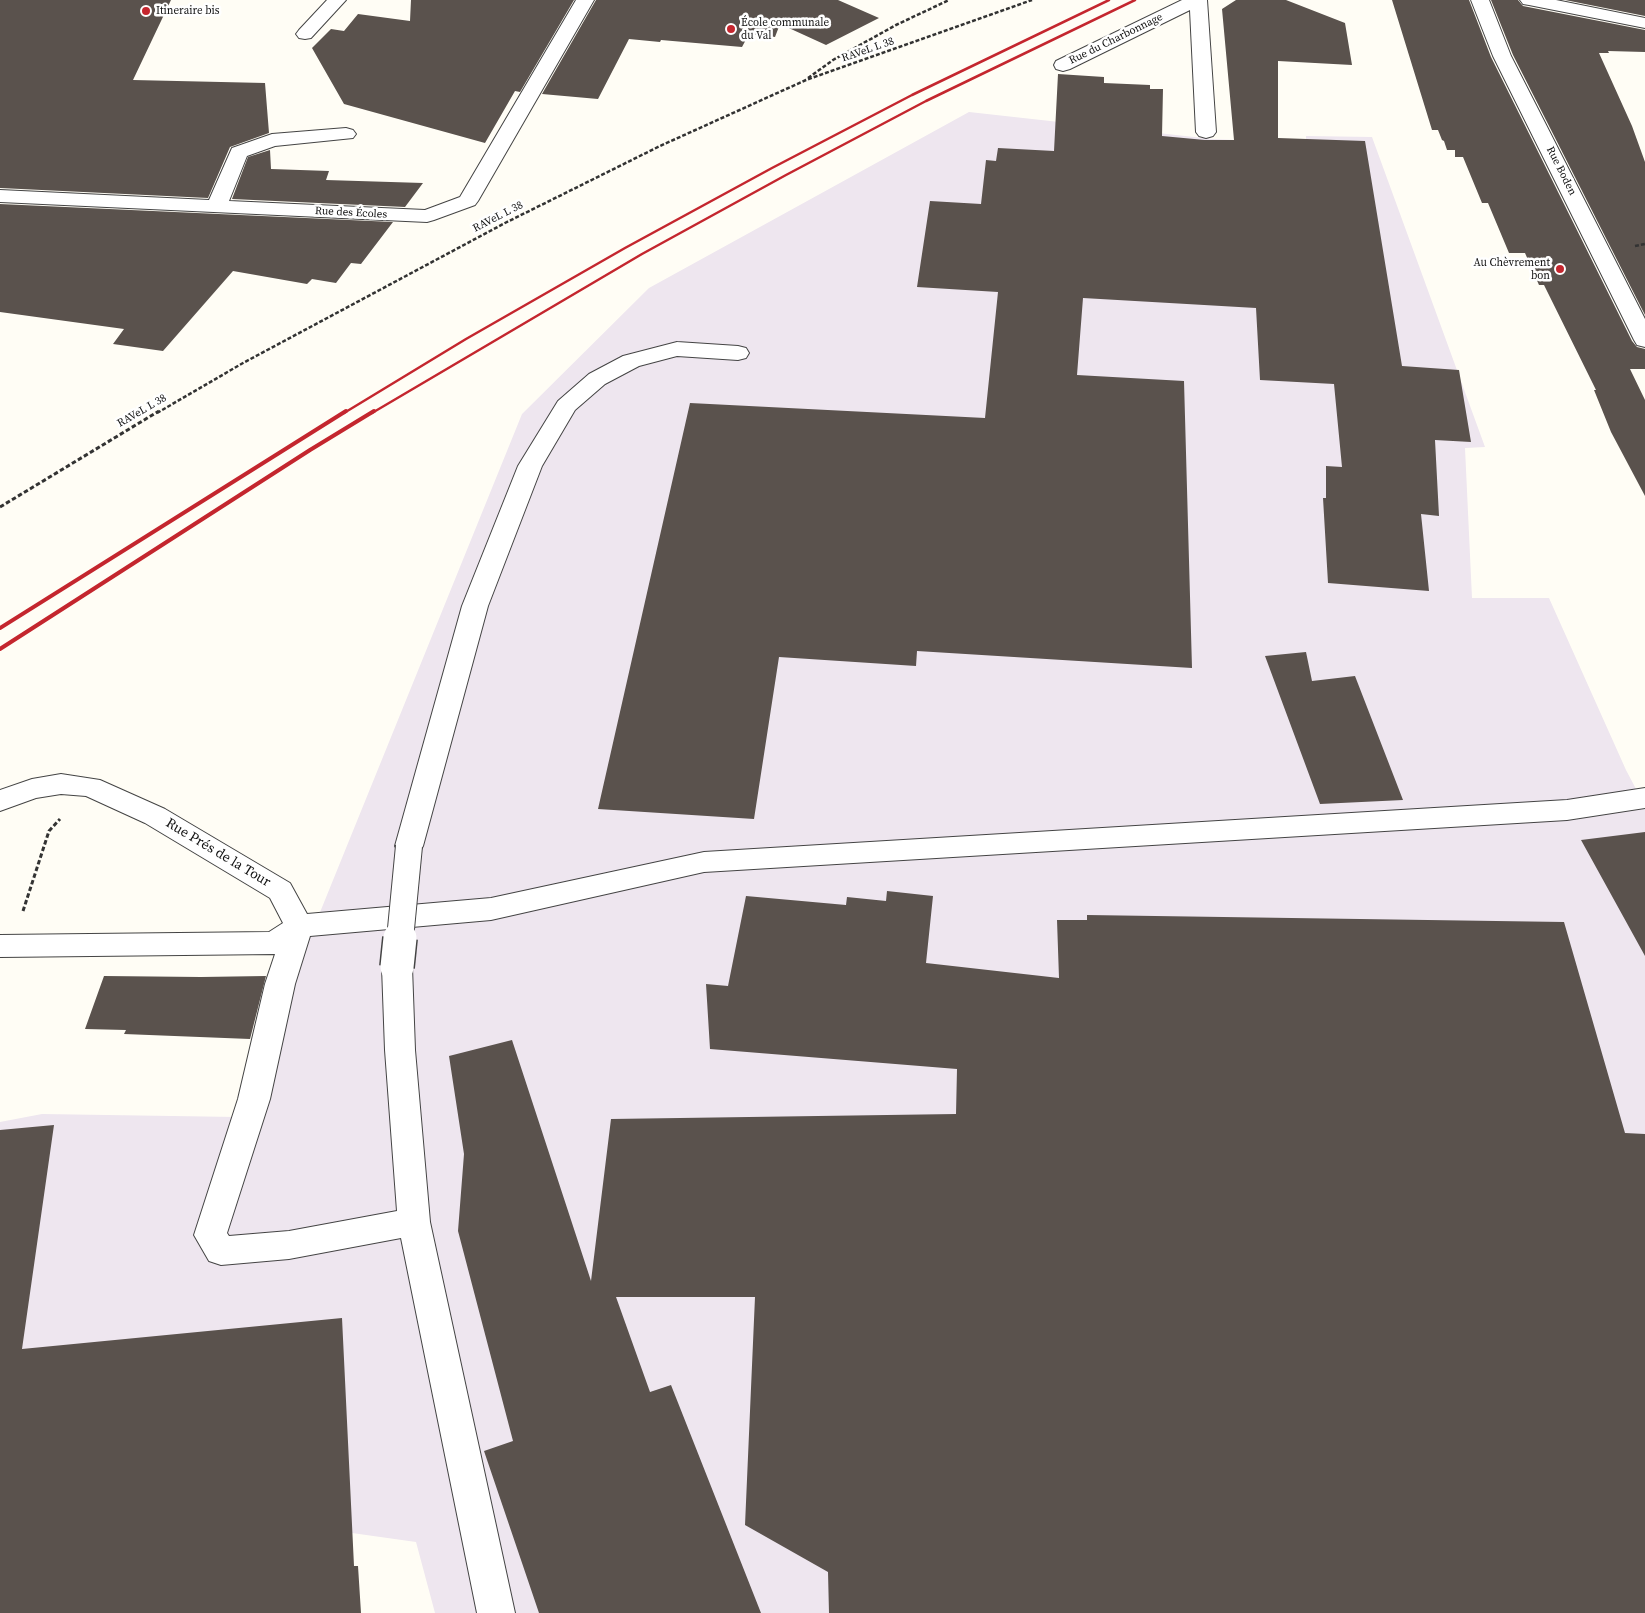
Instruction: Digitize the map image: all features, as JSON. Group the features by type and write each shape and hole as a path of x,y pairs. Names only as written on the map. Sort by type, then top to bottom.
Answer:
{"street":[{"path":"305,34 337,0"},
{"name":"Rue des Écoles","path":"0,196 427,216 468,201 585,0"},
{"name":"Rue du Charbonnage","path":"1063,65 1197,0 1206,132"},
{"name":"Rue Boden","path":"1480,0 1502,56 1645,340"},
{"path":"1529,0 1645,23"},
{"path":"217,206 239,152 272,140 346,134"},
{"path":"496,1613 414,1222 400,1050 397,967 409,846 476,606 530,466 566,406 597,379 630,361 677,349 738,353"},
{"name":"Rue Prés de la Tour","path":"0,800 32,790 61,784 90,787 155,816 280,891 299,926"},
{"path":"6,946 275,943 299,926 491,909 704,862 1567,810 1643,798"},
{"path":"299,926 280,984 254,1099 210,1235 221,1251 289,1245 414,1222"}],"path":[{"path":"806,80 833,60 896,25 949,0"},
{"name":"RAVeL L 38","path":"0,508 100,445 243,363 505,222 660,146 806,80 1032,0"},
{"path":"6,946 49,831 90,787"}],"shaded area":[{"path":"969,112 1212,139 1306,143 1306,136 1372,137 1485,447 1465,448 1472,598 1549,598 1626,770 1645,806 1645,1613 435,1613 416,1542 352,1533 0,1513 0,1122 42,1114 237,1117 522,414 649,288"}],"building":[{"path":"0,0 171,0 133,80 265,83 269,133 230,147 208,198 0,188"},
{"path":"411,0 574,0 520,92 515,91 485,143 344,104 312,48 331,29 344,31 358,14 410,21"},
{"name":"École communale du Val","path":"596,0 838,0 879,18 826,45 780,24 775,37 749,34 742,47 629,39 598,99 542,94"},
{"path":"1236,0 1286,0 1345,23 1352,65 1278,61 1278,138 1365,141 1402,366 1459,370 1471,442 1435,440 1439,516 1421,514 1429,591 1328,583 1323,498 1326,498 1326,466 1342,467 1334,384 1260,380 1256,308 1083,298 1077,375 1184,381 1192,668 917,651 916,666 779,657 754,819 598,809 690,403 985,418 998,292 917,287 930,201 981,204 986,160 996,161 998,148 1054,151 1058,74 1104,77 1104,83 1150,85 1150,89 1163,89 1162,136 1205,140 1234,140 1222,9"},
{"path":"1392,0 1469,0 1491,57 1632,341 1637,347 1645,349 1645,369 1630,369 1645,400 1645,496 1611,432 1594,390 1596,390 1544,285 1539,285 1525,253 1509,253 1488,203 1482,203 1463,157 1455,157 1455,150 1447,150 1438,130 1432,130"},
{"path":"1491,0 1518,0 1523,6 1645,30 1645,52 1608,51 1609,53 1599,53 1632,126 1645,162 1645,315 1513,55"},
{"path":"1565,0 1645,0 1645,16"},
{"path":"270,150 271,169 329,171 326,180 423,183 405,207 232,199 248,157"},
{"path":"0,204 393,222 361,264 351,263 336,283 312,279 307,284 233,271 163,351 113,344 124,329 0,312"},
{"path":"1306,652 1312,681 1355,676 1403,800 1320,804 1265,656"},
{"path":"1645,832 1645,956 1581,840"},
{"path":"887,891 933,896 926,963 1059,978 1057,920 1087,920 1087,915 1564,922 1625,1133 1645,1134 1645,1613 829,1613 828,1572 745,1525 755,1297 616,1297 650,1392 671,1385 761,1613 539,1613 484,1451 513,1441 458,1231 464,1154 449,1056 512,1040 591,1281 611,1119 956,1114 957,1069 710,1049 706,984 728,986 746,896 846,905 847,897 886,901"},
{"path":"104,976 266,976 250,1039 124,1034 126,1030 85,1029"},
{"path":"54,1125 22,1349 342,1318 354,1566 358,1566 361,1613 0,1613 0,1130"}],"railway":[{"path":"344,413 466,339 625,248 772,168 912,95 1109,0"},
{"path":"372,413 642,254 786,175 926,101 1135,0"},
{"path":"0,628 346,411"},
{"path":"0,649 374,411"}],"place":[{"name":"Itineraire bis","path":"146,11"},
{"name":"École communale du Val","path":"731,29"},
{"name":"Au Chèvrement bon","path":"1560,269"}]}
